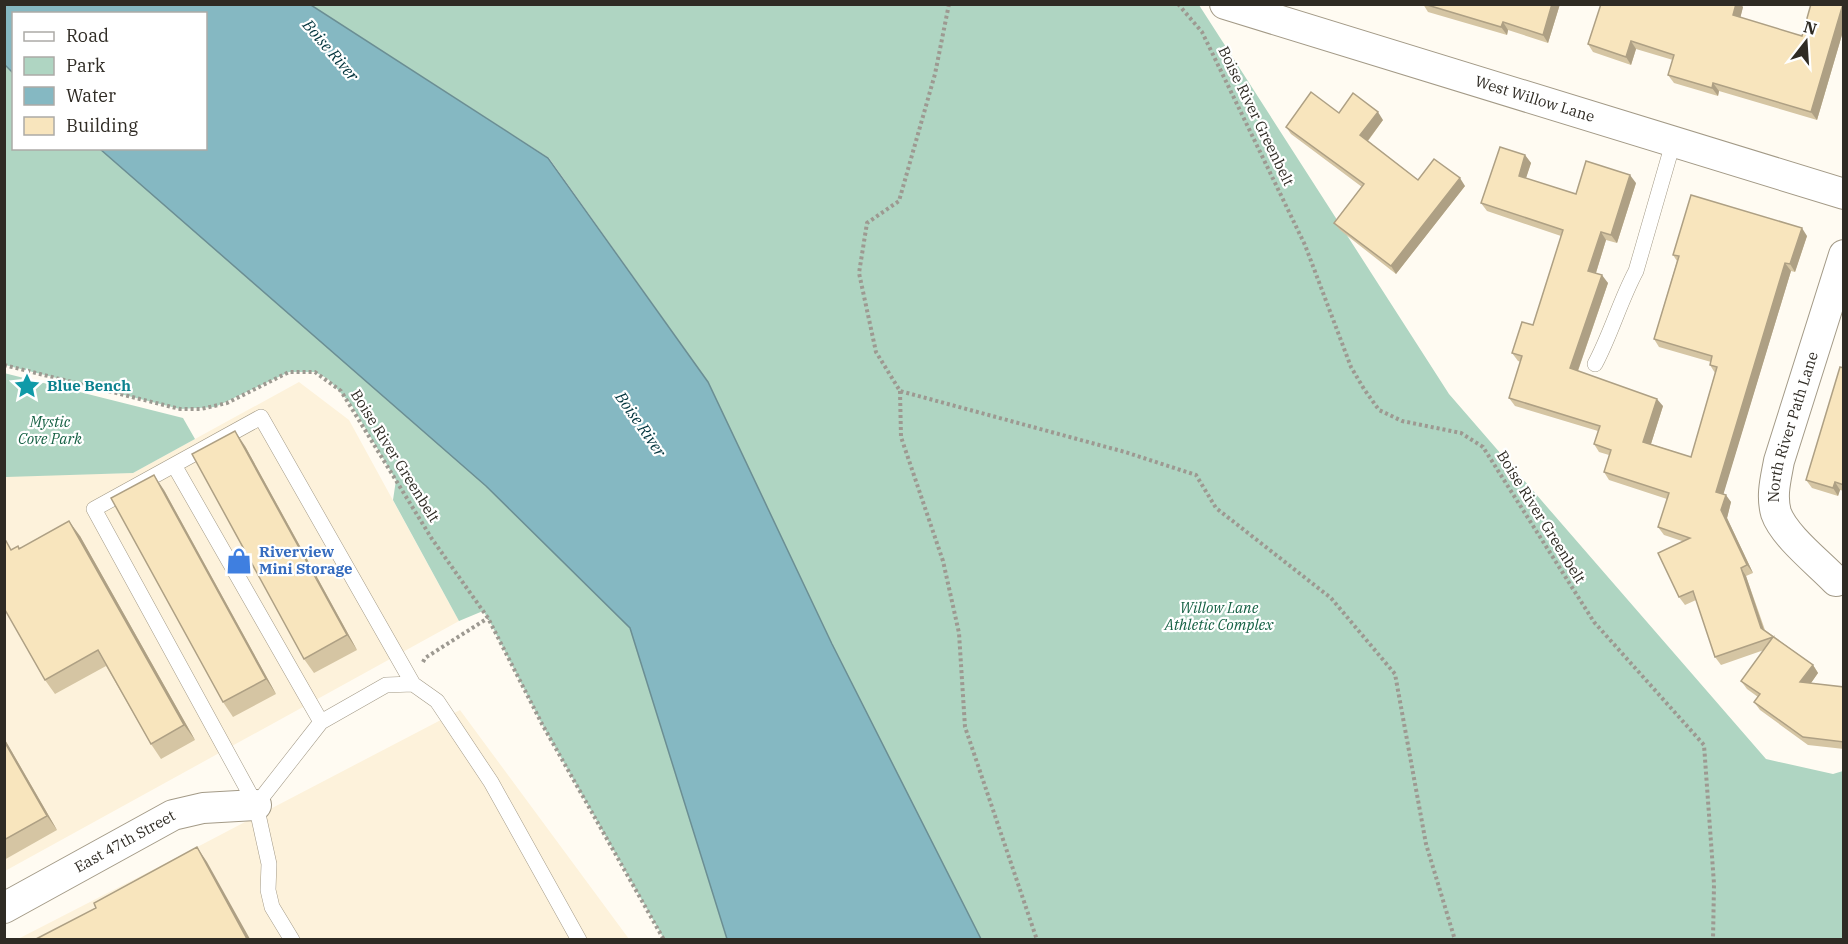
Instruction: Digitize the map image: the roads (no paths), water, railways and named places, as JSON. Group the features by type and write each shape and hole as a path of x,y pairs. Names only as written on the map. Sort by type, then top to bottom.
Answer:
{"street":[{"name":"West Willow Lane","path":"1225,4 1844,194"},
{"name":"North River Path Lane","path":"1836,581 1789,532 1777,513 1773,488 1779,461 1844,255"},
{"name":"East 47th Street","path":"4,908 173,815 203,808 256,805"}],"lane":[{"path":"1595,364 1611,333 1626,290 1636,271 1673,142"},
{"path":"292,939 272,907 268,890 269,864 256,805 94,509 261,417 413,684 436,700 491,782 579,939"},
{"path":"174,465 321,722"},
{"path":"256,805 321,722 386,686 413,684"}],"water":[{"name":"Boise River","path":"5,4 311,5 548,158 708,382 832,644 981,939 727,939 630,628 486,486 101,150 207,150 207,12 12,12 12,72 5,65"}],"place":[{"name":"Blue Bench","path":"27,386"},
{"name":"Riverview Mini Storage","path":"239,561"}],"park label":[{"name":"Mystic Cove Park","path":"50,430"},
{"name":"Willow Lane Athletic Complex","path":"1219,616"}]}
